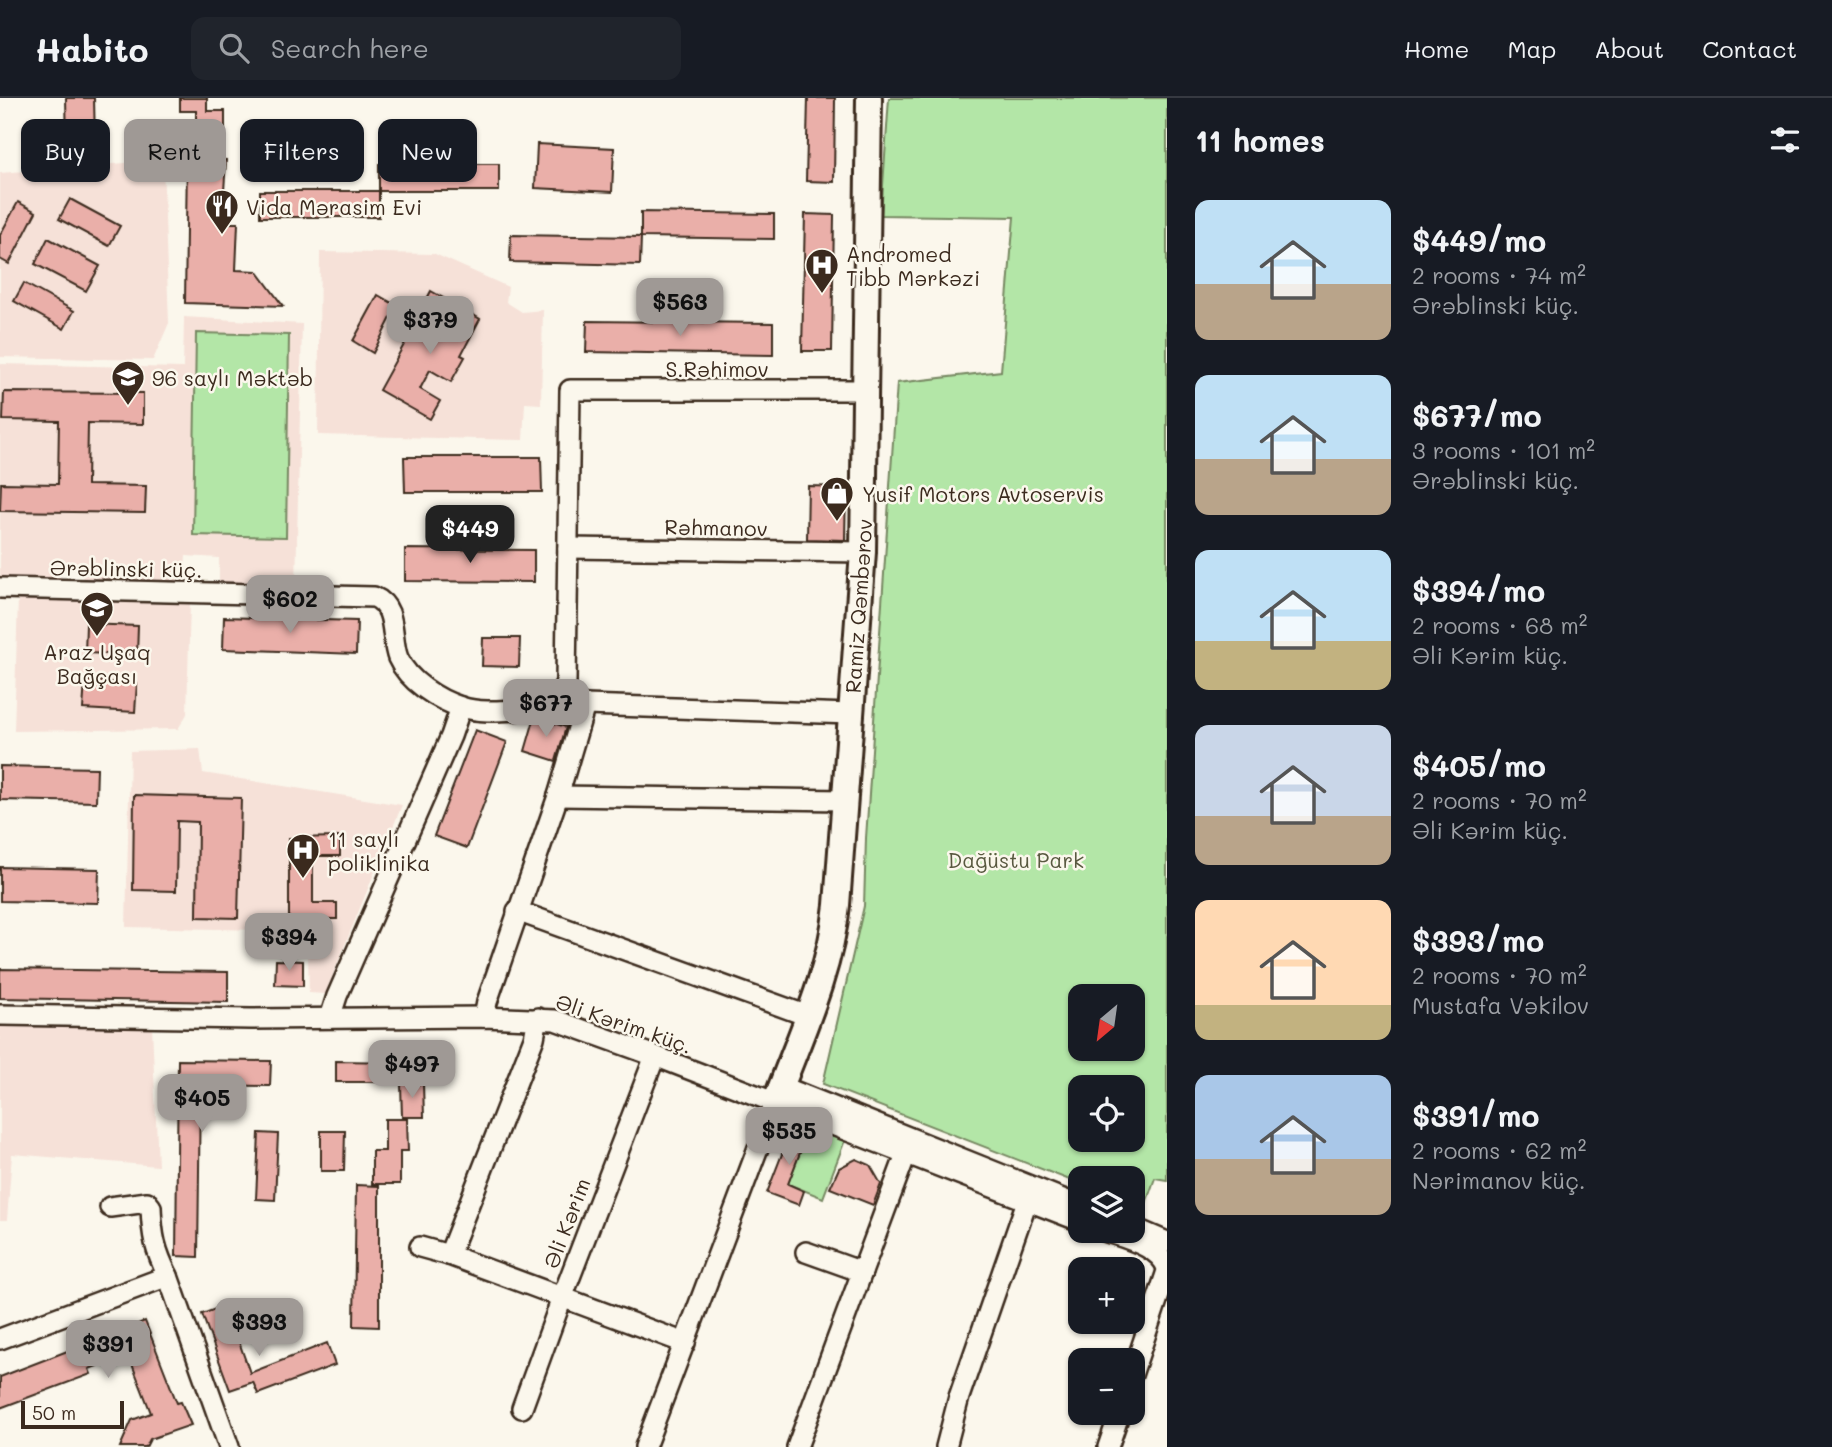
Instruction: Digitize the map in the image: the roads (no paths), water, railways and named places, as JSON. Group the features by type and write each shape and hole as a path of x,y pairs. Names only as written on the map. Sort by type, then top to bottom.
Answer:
{"main road":[{"name":"Ramiz Qəmbərov","path":"778,1094 826,965 835,926 863,552 869,98"}],"street":[{"name":"S.Rəhimov","path":"568,548 570,390 865,390"},
{"name":"Rəhmanov","path":"568,548 863,552"},
{"path":"568,548 566,682 560,696 585,705 851,714"},
{"name":"Ərəblinski küç.","path":"0,588 374,597 380,599 389,611 396,650 404,669 421,685 461,707 503,711 527,709 553,703 560,696"},
{"path":"484,1017 517,911 558,796 585,705"},
{"path":"330,1018 461,707"},
{"path":"558,796 844,800"},
{"path":"517,911 808,1016"},
{"name":"Əli Kərim küç.","path":"0,1015 538,1018 572,1025 655,1056 778,1094 906,1154 1068,1217"},
{"path":"449,1255 534,1038 538,1018"},
{"name":"Əli Kərim","path":"522,1408 655,1056"},
{"path":"645,1447 778,1094 1068,1202"},
{"path":"797,1447 906,1154"},
{"path":"946,1447 959,1397 1027,1201"},
{"path":"110,1207 147,1202 151,1206 152,1238 156,1252 168,1276 229,1447"},
{"path":"1145,1233 1167,1242"},
{"path":"1133,1243 1160,1256 1167,1269 1141,1348"},
{"path":"420,1247 449,1255 685,1343"},
{"path":"806,1252 862,1272"},
{"path":"0,1339 168,1276"},
{"path":"1108,1447 1116,1425"}],"place":[{"name":"Vida Mərasim Evi","path":"222,236"},
{"name":"Andromed Tibb Mərkəzi","path":"822,295"},
{"name":"96 saylı Məktəb","path":"128,407"},
{"name":"Yusif Motors Avtoservis","path":"837,523"},
{"name":"Araz Uşaq Bağçası","path":"97,638"},
{"name":"11 saylı poliklinika","path":"303,880"}],"park label":[{"name":"Dağüstu Park","path":"1016,859"}]}
